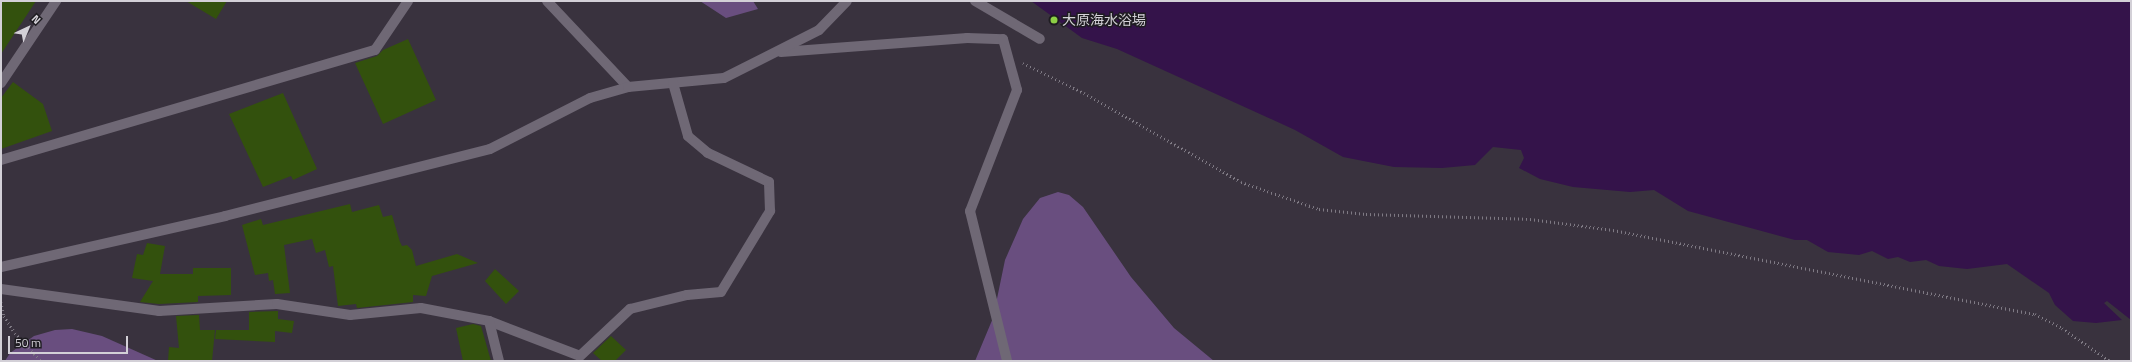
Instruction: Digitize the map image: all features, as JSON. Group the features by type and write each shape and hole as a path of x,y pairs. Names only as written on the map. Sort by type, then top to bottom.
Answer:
{"street":[{"path":"1,83 56,1"},
{"path":"1,160 375,50 408,1"},
{"path":"547,1 628,87"},
{"path":"1,267 225,216 490,149 590,98 628,87 724,78 777,53 819,30 846,1"},
{"path":"975,1 1040,38"},
{"path":"777,53 967,38 1003,39 1017,90 970,211 1007,361"},
{"path":"1,289 159,311 277,304 350,315 421,308 489,322 580,356 630,309 687,295 721,292 770,211 769,182 708,154 688,136 673,83"},
{"path":"489,322 499,361"}],"path":[{"path":"1018,60 1084,93 1241,182 1319,209 1366,214 1530,219 1613,230 2035,314 2062,328 2110,361"},
{"path":"1,302 4,316 15,333 42,361"}],"shaded area":[{"path":"700,1 753,1 758,9 726,18"},
{"path":"1031,1 2131,1 2131,320 2107,301 2104,303 2122,320 2096,323 2073,321 2055,305 2049,293 2007,264 1967,269 1939,266 1926,260 1910,262 1898,257 1888,259 1872,251 1859,255 1828,252 1807,240 1795,240 1688,211 1654,190 1630,192 1573,187 1540,179 1519,168 1524,158 1521,150 1493,147 1475,165 1442,168 1394,167 1343,157 1295,130 1117,49 1082,38"},
{"path":"1058,192 1069,195 1083,207 1131,277 1174,328 1214,361 975,361 993,318 1005,260 1023,219 1040,198"},
{"path":"72,329 102,336 158,361 5,361 10,353 34,336 55,330"}],"building":[{"path":"1,1 36,1 1,54"},
{"path":"186,1 227,1 216,19"},
{"path":"408,39 436,100 383,124 355,63 377,56 383,50"},
{"path":"13,82 43,104 52,131 1,149 1,98"},
{"path":"283,93 317,169 293,180 291,176 263,187 229,114"},
{"path":"350,204 352,212 379,205 383,217 392,215 400,242 402,246 407,245 412,250 416,266 457,254 478,263 432,276 426,296 413,295 413,302 357,308 356,304 338,306 333,266 329,267 325,250 316,253 312,239 284,245 290,293 275,294 273,280 269,281 268,273 255,275 242,225 261,219 263,225"},
{"path":"147,243 165,246 160,274 193,274 193,268 231,268 231,295 198,296 198,302 159,304 140,302 153,281 132,278 137,254 143,255"},
{"path":"495,269 519,291 506,304 485,281"},
{"path":"278,311 278,319 294,321 292,333 275,331 275,342 215,339 216,330 249,330 249,312"},
{"path":"199,315 200,330 215,330 212,361 168,361 169,347 179,348 176,316"},
{"path":"473,324 481,326 491,361 463,361 456,328"},
{"path":"611,336 626,350 615,361 602,361 593,353"}],"place":[{"name":"大原海水浴場","path":"1054,20"}]}
